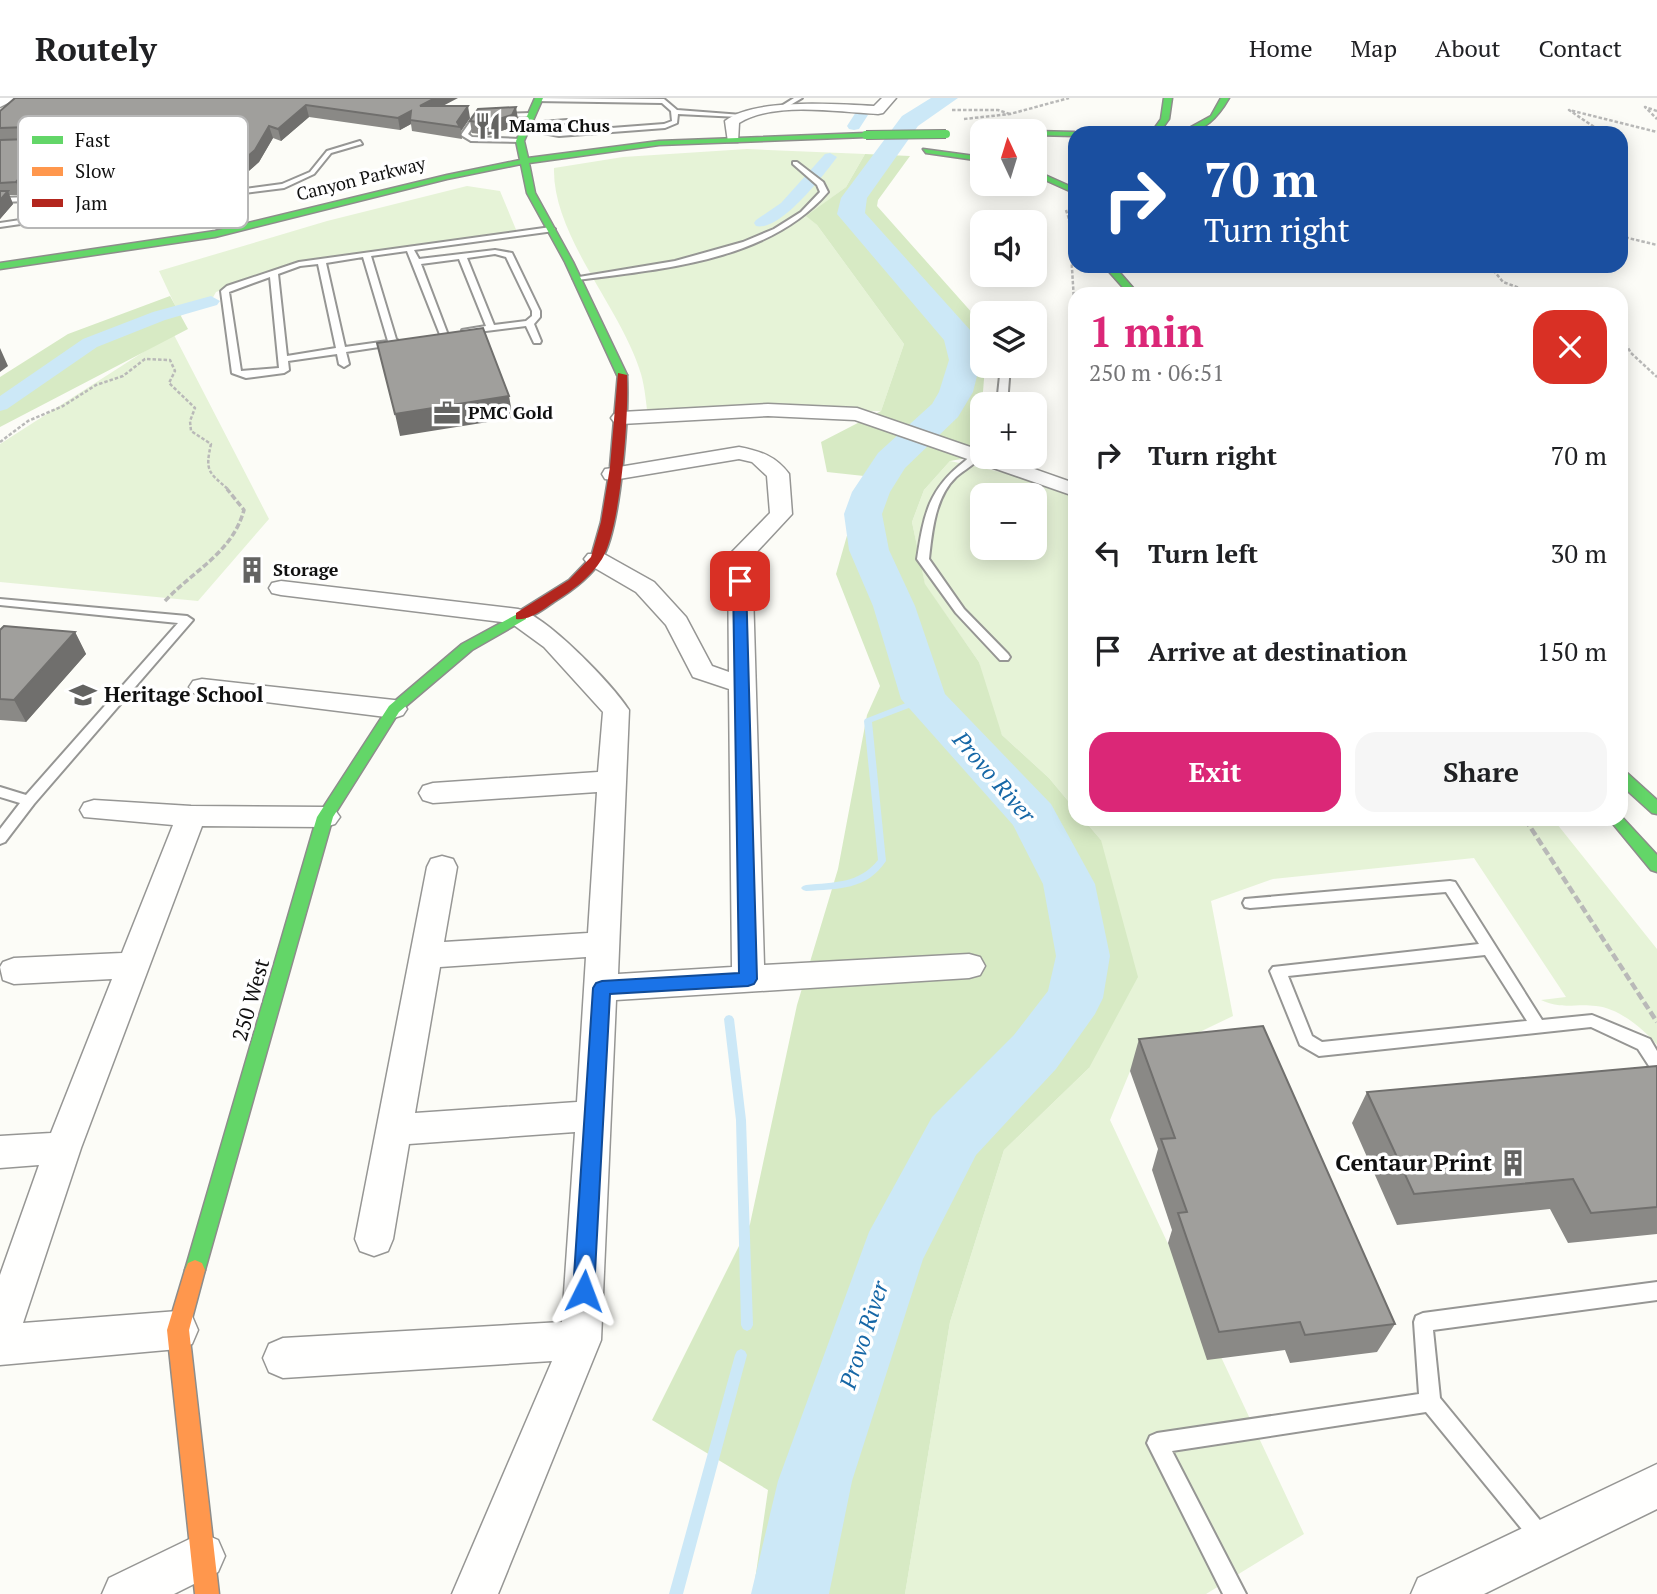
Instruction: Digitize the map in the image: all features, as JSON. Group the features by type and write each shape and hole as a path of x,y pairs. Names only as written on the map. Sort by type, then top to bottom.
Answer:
{"main road":[{"path":"1160,126 1165,119 1168,98"},
{"path":"1198,126 1214,117 1226,98"},
{"name":"250 West","path":"204,1575 178,1330 325,817 394,709 467,647 558,595 596,559 605,535 621,418 623,377 577,278 531,193 526,160 530,118"},
{"path":"1047,133 1068,134"},
{"name":"Canyon Parkway","path":"248,226 526,160 639,145 733,139 866,141 952,134"},
{"path":"866,141 970,157"},
{"path":"927,150 970,150"},
{"path":"1047,178 1068,188"},
{"name":"Canyon Parkway","path":"0,266 145,246 241,228"},
{"path":"1115,273 1127,287"},
{"path":"1628,782 1657,809"},
{"path":"1622,826 1657,866"}],"street":[{"path":"0,103 11,98"},
{"path":"733,139 731,123 739,115 756,108 785,106 878,110 889,98"},
{"path":"621,418 768,410 841,412 877,420 951,447 970,451"},
{"path":"613,474 739,453 759,457 778,474 781,514 740,556 748,979"},
{"path":"1021,469 1068,488"},
{"path":"596,559 645,587 677,622 702,671 730,681 741,681"},
{"path":"281,587 518,616 553,642 616,710 581,1340 475,1594"},
{"path":"202,687 394,709"},
{"path":"433,793 613,781"},
{"path":"94,810 191,816 325,817"},
{"path":"0,1332 63,1148 191,816"},
{"path":"374,1239 442,867"},
{"path":"425,956 604,944"},
{"path":"14,971 133,965"},
{"path":"602,988 969,966"},
{"path":"394,1130 593,1116"},
{"path":"0,1152 63,1148"},
{"path":"0,1345 178,1330"},
{"path":"283,1358 581,1340"},
{"path":"1434,1594 1657,1486"},
{"path":"125,1594 204,1575"}],"lane":[{"path":"785,106 799,98"},
{"path":"530,118 559,134 665,127 675,122 674,111 664,101 530,118 471,139 464,135 477,116 530,118 567,122"},
{"path":"674,111 739,115"},
{"path":"248,190 295,183 312,173 329,152 360,143"},
{"path":"577,278 652,268 770,234 809,210 824,192 820,184 795,163"},
{"path":"0,200 18,199"},
{"path":"0,225 18,222"},
{"path":"274,272 284,370 246,375 237,373 225,290 274,272 299,264 551,229"},
{"path":"409,248 444,335"},
{"path":"415,262 495,252 509,255 536,311 536,317 529,323 432,337"},
{"path":"366,254 393,343"},
{"path":"462,256 491,328"},
{"path":"321,261 344,364"},
{"path":"529,323 537,341"},
{"path":"283,359 406,341"},
{"path":"970,461 950,478 930,511 923,559 960,611 1004,657"},
{"path":"0,602 187,620 29,801 0,839"},
{"path":"0,792 29,801"},
{"path":"1250,903 1450,886 1538,1026"},
{"path":"1488,949 1278,971 1306,1040 1319,1049 1592,1021 1644,1044 1657,1063"},
{"path":"1544,1541 1430,1402 1423,1322 1657,1291"},
{"path":"1235,1594 1157,1443 1430,1402"}],"path":[{"path":"962,110 998,110 1010,114 1069,98"},
{"path":"1657,111 1645,107 1657,120"},
{"path":"1593,126 1569,110 1657,132"},
{"path":"1628,238 1657,245"},
{"path":"1493,273 1504,283 1516,287"},
{"path":"1628,348 1657,377"},
{"path":"0,442 28,421 63,406 96,385 123,376 145,359 164,358 174,364 175,371 169,383 175,393 191,400 195,408 189,426 191,431 211,444 207,462 209,473 235,496 244,510 241,527 231,543 172,593 152,616"},
{"path":"1530,826 1575,890 1616,964 1657,1022"}],"green space":[{"path":"747,149 865,154 846,187 807,216 817,225 904,344 881,411 648,417 642,379 632,349 564,220 556,194 554,168 623,157"},
{"path":"865,154 910,156 878,200 877,206 970,311 970,378 984,378 983,392 970,392 970,457 950,461 924,490 912,522 925,584 979,662 1002,735 1049,778 1068,801 1068,826 1089,826 1101,840 1138,977 1089,1068 1004,1150 950,1322 905,1594 753,1594 768,1490 652,1420 750,1224 797,1005 838,869 867,715 880,686 836,574 864,476 827,472 821,442 881,411 904,344 817,225 806,216 846,187"},
{"path":"467,186 500,191 517,232 297,263 216,292 211,301 180,316 159,271 327,221"},
{"path":"170,296 188,329 0,427 0,377 68,334"},
{"path":"173,333 269,519 198,601 0,582 0,444"},
{"path":"950,461 970,465 970,469 987,469 1036,483 970,483 970,560 1047,560 1047,487 1068,494 1068,801 1049,778 1002,735 987,699 979,662 925,585 912,522 924,490"},
{"path":"1089,826 1559,826 1657,949 1657,1045 1645,1032 1613,1011 1588,1005 1562,1006 1541,1000 1566,997 1474,858 1273,879 1211,901 1233,1016 1133,1064 1110,1120 1304,1534 1206,1594 905,1594 950,1322 1004,1150 1089,1068 1101,840"}],"building":[{"path":"15,98 435,98 420,106 468,106 457,122 460,127 410,120 411,111 398,118 306,105 278,129 269,126 255,150 248,156 248,116 18,116 18,127 0,128 0,111"},
{"path":"516,107 512,115 486,123 470,121 478,109"},
{"path":"18,139 16,182 0,183 0,140"},
{"path":"0,191 8,191 0,200"},
{"path":"483,328 509,396 395,414 377,343"},
{"path":"4,626 75,632 14,700 0,699 0,630"},
{"path":"1263,1026 1395,1324 1305,1335 1300,1322 1219,1332 1178,1213 1187,1212 1161,1139 1175,1138 1139,1039"},
{"name":"Centaur Print","path":"1657,1066 1657,1207 1591,1213 1573,1179 1414,1194 1367,1092"}],"waterway":[{"name":"Provo River","path":"790,1594 815,1481 892,1253 954,1136 1035,1052 1075,998 1083,956 1069,884 1033,816 924,699 894,606 869,550 863,514 871,492 891,461 946,410 956,392 965,360 960,338 851,214 854,198 910,121 947,98"},
{"path":"854,126 861,115"},
{"path":"762,223 787,206 830,157"},
{"path":"0,405 90,343 159,316 211,301"},
{"path":"806,888 858,881 875,870 882,861 868,721 924,699"},
{"path":"729,1019 741,1120 747,1325"},
{"path":"676,1594 741,1355"}],"traffic: fast":[{"path":"539,98 520,141 531,193 569,262 622,375"},
{"path":"1160,126 1165,119 1168,98"},
{"path":"1197,126 1214,117 1225,98"},
{"path":"1047,133 1068,134"},
{"path":"866,135 946,134"},
{"path":"248,226 447,177 555,155 659,143 866,135"},
{"path":"926,151 970,157"},
{"path":"1047,178 1068,188"},
{"path":"0,266 239,228"},
{"path":"1115,273 1127,287"},
{"path":"195,1270 325,817 394,709 467,647 521,616"},
{"path":"1628,782 1657,809"},
{"path":"1623,826 1657,866"}],"traffic: slow":[{"path":"195,1270 178,1330 207,1594"}],"traffic: jam":[{"path":"521,616 573,583 597,557 607,522 616,467 622,412 622,375"}],"place":[{"name":"Mama Chus","path":"488,126"},
{"name":"PMC Gold","path":"447,413"},
{"name":"Storage","path":"252,570"},
{"name":"Heritage School","path":"83,695"},
{"name":"Centaur Print","path":"1513,1163"}],"route":[{"path":"584,1291 602,988 748,979 740,581"}]}
